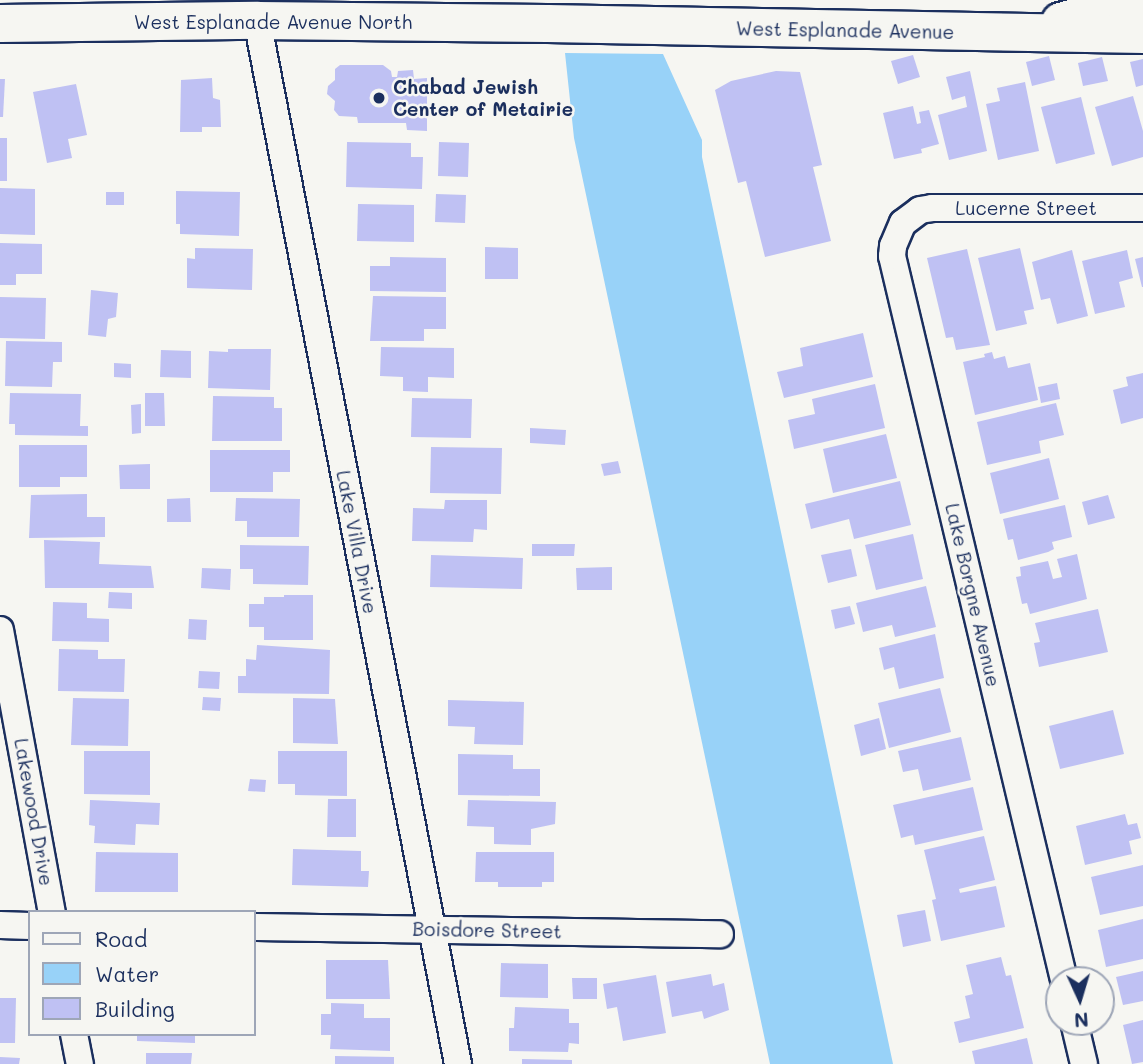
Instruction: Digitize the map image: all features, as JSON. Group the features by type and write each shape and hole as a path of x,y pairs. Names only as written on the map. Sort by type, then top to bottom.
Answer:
{"main road":[{"path":"547,23 587,12 597,0"},
{"path":"704,0 771,29"},
{"path":"1014,32 1100,6 1135,0"},
{"name":"West Esplanade Avenue North","path":"0,23 257,20 547,23"},
{"name":"West Esplanade Avenue","path":"547,23 1143,34"}],"street":[{"name":"Lake Villa Drive","path":"257,20 458,1064"},
{"name":"Lucerne Street","path":"912,216 932,208 1143,208"},
{"name":"Lake Borgne Avenue","path":"912,216 896,233 892,256 1061,966"},
{"name":"Lakewood Drive","path":"0,630 52,910"},
{"path":"0,925 28,926"},
{"name":"Boisdore Street","path":"256,928 720,934"},
{"path":"74,1036 80,1064"},
{"path":"1077,1036 1084,1064"}],"water":[{"path":"565,53 663,54 702,140 702,157 893,1064 770,1064 574,138"}],"building":[{"path":"913,55 920,77 898,84 891,61"},
{"path":"1049,56 1055,80 1032,86 1026,62"},
{"path":"1102,57 1108,81 1083,86 1078,63"},
{"path":"1143,59 1143,85 1136,87 1130,62"},
{"name":"Chabad Jewish Center of Metairie","path":"340,65 383,65 391,71 392,77 397,77 398,71 413,70 414,79 427,78 427,131 407,130 406,123 358,123 357,117 339,116 334,110 335,101 327,94 328,86 335,80 335,69"},
{"path":"776,71 800,72 822,165 813,167 831,241 765,257 746,181 738,183 715,90 731,81"},
{"path":"970,71 987,151 949,160 938,115 967,107 965,96 952,100 946,77"},
{"path":"212,78 213,98 220,100 221,127 202,127 202,132 180,132 181,80"},
{"path":"0,79 5,79 3,117 0,117"},
{"path":"1025,82 1039,151 998,160 986,104 1000,101 997,88"},
{"path":"76,84 87,135 68,139 72,158 47,163 33,92"},
{"path":"1133,96 1143,131 1143,157 1112,166 1095,107"},
{"path":"1081,97 1095,154 1056,164 1041,107"},
{"path":"913,106 917,124 921,123 919,112 929,110 939,144 921,149 922,153 894,159 883,113"},
{"path":"0,138 7,138 7,181 0,181"},
{"path":"347,142 411,143 411,157 423,157 422,189 346,187"},
{"path":"439,142 469,143 468,177 438,176"},
{"path":"0,188 35,189 35,235 0,234"},
{"path":"176,191 240,192 239,236 180,234 180,224 176,224"},
{"path":"106,192 124,192 124,205 106,205"},
{"path":"436,194 466,195 465,223 435,222"},
{"path":"358,204 414,205 414,242 357,241"},
{"path":"0,243 42,244 42,274 16,274 16,285 0,285"},
{"path":"485,247 518,248 518,279 485,279"},
{"path":"195,248 253,249 252,290 187,288 187,258 195,259"},
{"path":"1020,248 1034,309 1024,311 1027,324 996,331 978,258"},
{"path":"967,249 990,345 956,350 953,337 946,338 927,258"},
{"path":"1072,250 1088,316 1057,324 1050,298 1041,300 1032,262"},
{"path":"1127,250 1133,278 1119,282 1125,307 1095,314 1082,261"},
{"path":"390,257 446,258 446,292 370,291 370,266 390,266"},
{"path":"1143,257 1143,287 1142,287 1135,259"},
{"path":"91,290 118,293 116,317 108,319 106,337 88,335"},
{"path":"373,296 446,297 446,329 424,329 424,341 370,341"},
{"path":"0,297 46,298 45,339 0,338"},
{"path":"863,333 873,377 784,398 777,372 803,366 800,348"},
{"path":"6,341 62,342 62,362 53,362 52,387 5,386"},
{"path":"381,347 454,348 454,378 428,377 428,392 403,391 403,377 380,376"},
{"path":"228,349 271,349 270,390 208,388 209,351 228,352"},
{"path":"161,350 191,351 191,378 160,377"},
{"path":"992,352 994,359 1005,356 1008,368 1030,363 1038,400 975,415 963,362 985,357 984,354"},
{"path":"114,363 131,364 131,378 114,377"},
{"path":"1143,373 1143,418 1121,424 1113,390 1128,386 1126,377"},
{"path":"1057,383 1060,399 1041,403 1038,387"},
{"path":"875,384 885,428 794,449 788,420 815,414 812,399"},
{"path":"10,393 81,394 80,426 88,426 88,436 15,435 15,424 9,424"},
{"path":"145,393 164,393 165,426 145,426"},
{"path":"213,396 274,397 274,408 282,408 282,441 212,441"},
{"path":"412,398 472,399 471,438 411,437"},
{"path":"1056,403 1064,435 1039,441 1041,453 987,465 977,422"},
{"path":"141,404 141,433 132,434 131,405"},
{"path":"530,428 566,430 565,445 530,443"},
{"path":"886,434 897,478 833,493 823,449"},
{"path":"19,445 87,445 87,477 60,477 60,487 19,487"},
{"path":"431,447 502,448 501,494 430,493"},
{"path":"210,450 290,450 290,472 273,472 273,492 210,492"},
{"path":"1049,458 1059,499 1000,514 990,473"},
{"path":"618,461 621,473 604,476 601,464"},
{"path":"150,464 150,489 120,489 119,465"},
{"path":"900,481 911,525 854,539 849,519 811,529 805,504"},
{"path":"87,494 87,517 105,517 105,537 29,538 31,495"},
{"path":"1108,495 1115,518 1088,525 1082,502"},
{"path":"190,498 191,522 167,522 167,499"},
{"path":"236,498 300,499 299,537 247,537 247,521 235,521"},
{"path":"445,500 487,500 487,530 474,529 473,542 412,541 413,508 444,509"},
{"path":"1065,505 1072,537 1052,542 1054,549 1048,552 1018,560 1013,539 1008,540 1003,519"},
{"path":"913,534 923,579 876,590 865,545"},
{"path":"44,540 100,542 99,564 151,566 154,588 45,588"},
{"path":"532,544 575,544 574,556 532,556"},
{"path":"240,545 309,546 308,585 253,584 253,569 240,569"},
{"path":"851,549 857,576 828,583 821,555"},
{"path":"1077,554 1087,599 1030,614 1027,603 1022,604 1016,577 1021,576 1020,567 1048,561 1053,579 1062,577 1057,559"},
{"path":"431,555 523,558 522,589 430,587"},
{"path":"612,567 612,590 577,590 576,568"},
{"path":"202,568 231,569 230,590 201,588"},
{"path":"926,586 936,627 895,637 892,625 863,632 856,603"},
{"path":"109,592 132,593 132,609 108,608"},
{"path":"313,595 313,640 264,640 264,627 249,627 249,604 264,604 264,597"},
{"path":"53,602 87,603 87,618 109,619 109,642 52,641"},
{"path":"850,606 855,624 835,629 831,610"},
{"path":"1098,609 1108,652 1039,667 1034,643 1040,642 1035,623"},
{"path":"189,619 207,620 206,640 188,639"},
{"path":"935,634 944,678 899,689 894,667 884,670 879,648"},
{"path":"257,645 330,650 329,694 238,693 238,676 246,676 246,659 256,660"},
{"path":"59,649 98,650 98,659 125,659 124,692 58,691"},
{"path":"199,671 220,672 219,689 198,688"},
{"path":"940,688 951,732 889,748 878,703"},
{"path":"203,697 221,698 220,711 202,710"},
{"path":"73,698 129,699 128,746 71,745"},
{"path":"293,698 335,699 338,744 293,743"},
{"path":"448,700 524,702 523,745 474,744 475,727 448,726"},
{"path":"1113,710 1124,754 1060,769 1049,726"},
{"path":"879,718 886,749 861,756 854,725"},
{"path":"961,737 971,780 923,791 918,769 903,772 898,751"},
{"path":"84,751 150,751 150,795 84,794"},
{"path":"278,751 347,751 347,796 295,795 295,784 278,784"},
{"path":"458,754 513,755 513,769 540,769 540,796 458,795"},
{"path":"250,779 266,780 265,792 248,791"},
{"path":"973,787 983,830 915,845 913,835 901,838 893,805"},
{"path":"328,799 356,799 356,837 327,837"},
{"path":"90,800 160,803 159,825 136,824 135,845 94,843 95,826 89,825"},
{"path":"468,800 556,802 555,824 531,829 531,845 494,844 494,827 467,826"},
{"path":"1125,814 1128,825 1137,823 1141,838 1129,841 1132,854 1085,865 1076,826"},
{"path":"984,836 995,880 959,889 960,893 996,886 1005,927 941,941 932,900 936,899 924,850"},
{"path":"293,849 361,851 361,871 369,871 368,887 292,885"},
{"path":"96,852 178,853 178,892 95,892"},
{"path":"476,852 554,852 554,882 542,882 542,887 498,887 498,882 475,882"},
{"path":"1143,865 1143,906 1100,915 1091,877"},
{"path":"925,910 931,941 903,947 897,915"},
{"path":"1143,919 1143,959 1106,966 1098,930"},
{"path":"1001,957 1006,976 1011,975 1024,1028 959,1043 954,1022 970,1018 965,996 973,994 966,965"},
{"path":"326,960 388,960 390,999 326,999"},
{"path":"501,963 548,964 548,998 500,997"},
{"path":"1143,971 1143,1001 1123,1005 1116,977"},
{"path":"711,974 713,986 724,983 729,1010 704,1019 702,1011 672,1017 666,982"},
{"path":"656,975 666,1033 623,1041 617,1007 607,1009 603,984"},
{"path":"572,978 597,978 597,999 573,999"},
{"path":"0,998 16,998 15,1043 0,1043"},
{"path":"331,1003 364,1004 364,1018 390,1018 390,1051 330,1049 331,1035 321,1035 321,1014 331,1014"},
{"path":"515,1007 569,1009 569,1023 579,1023 579,1044 569,1043 568,1052 509,1051 509,1028 514,1028"},
{"path":"1143,1020 1143,1062 1132,1064 1123,1025"},
{"path":"137,1036 195,1036 195,1043 137,1041"},
{"path":"1027,1038 1033,1064 975,1064 972,1051"},
{"path":"146,1053 192,1053 191,1064 146,1064"},
{"path":"335,1056 394,1057 394,1064 335,1064"},
{"path":"0,1057 20,1058 19,1064 0,1064"},
{"path":"522,1059 572,1060 572,1064 522,1064"}],"place":[{"name":"Chabad Jewish Center of Metairie","path":"379,98"}]}
